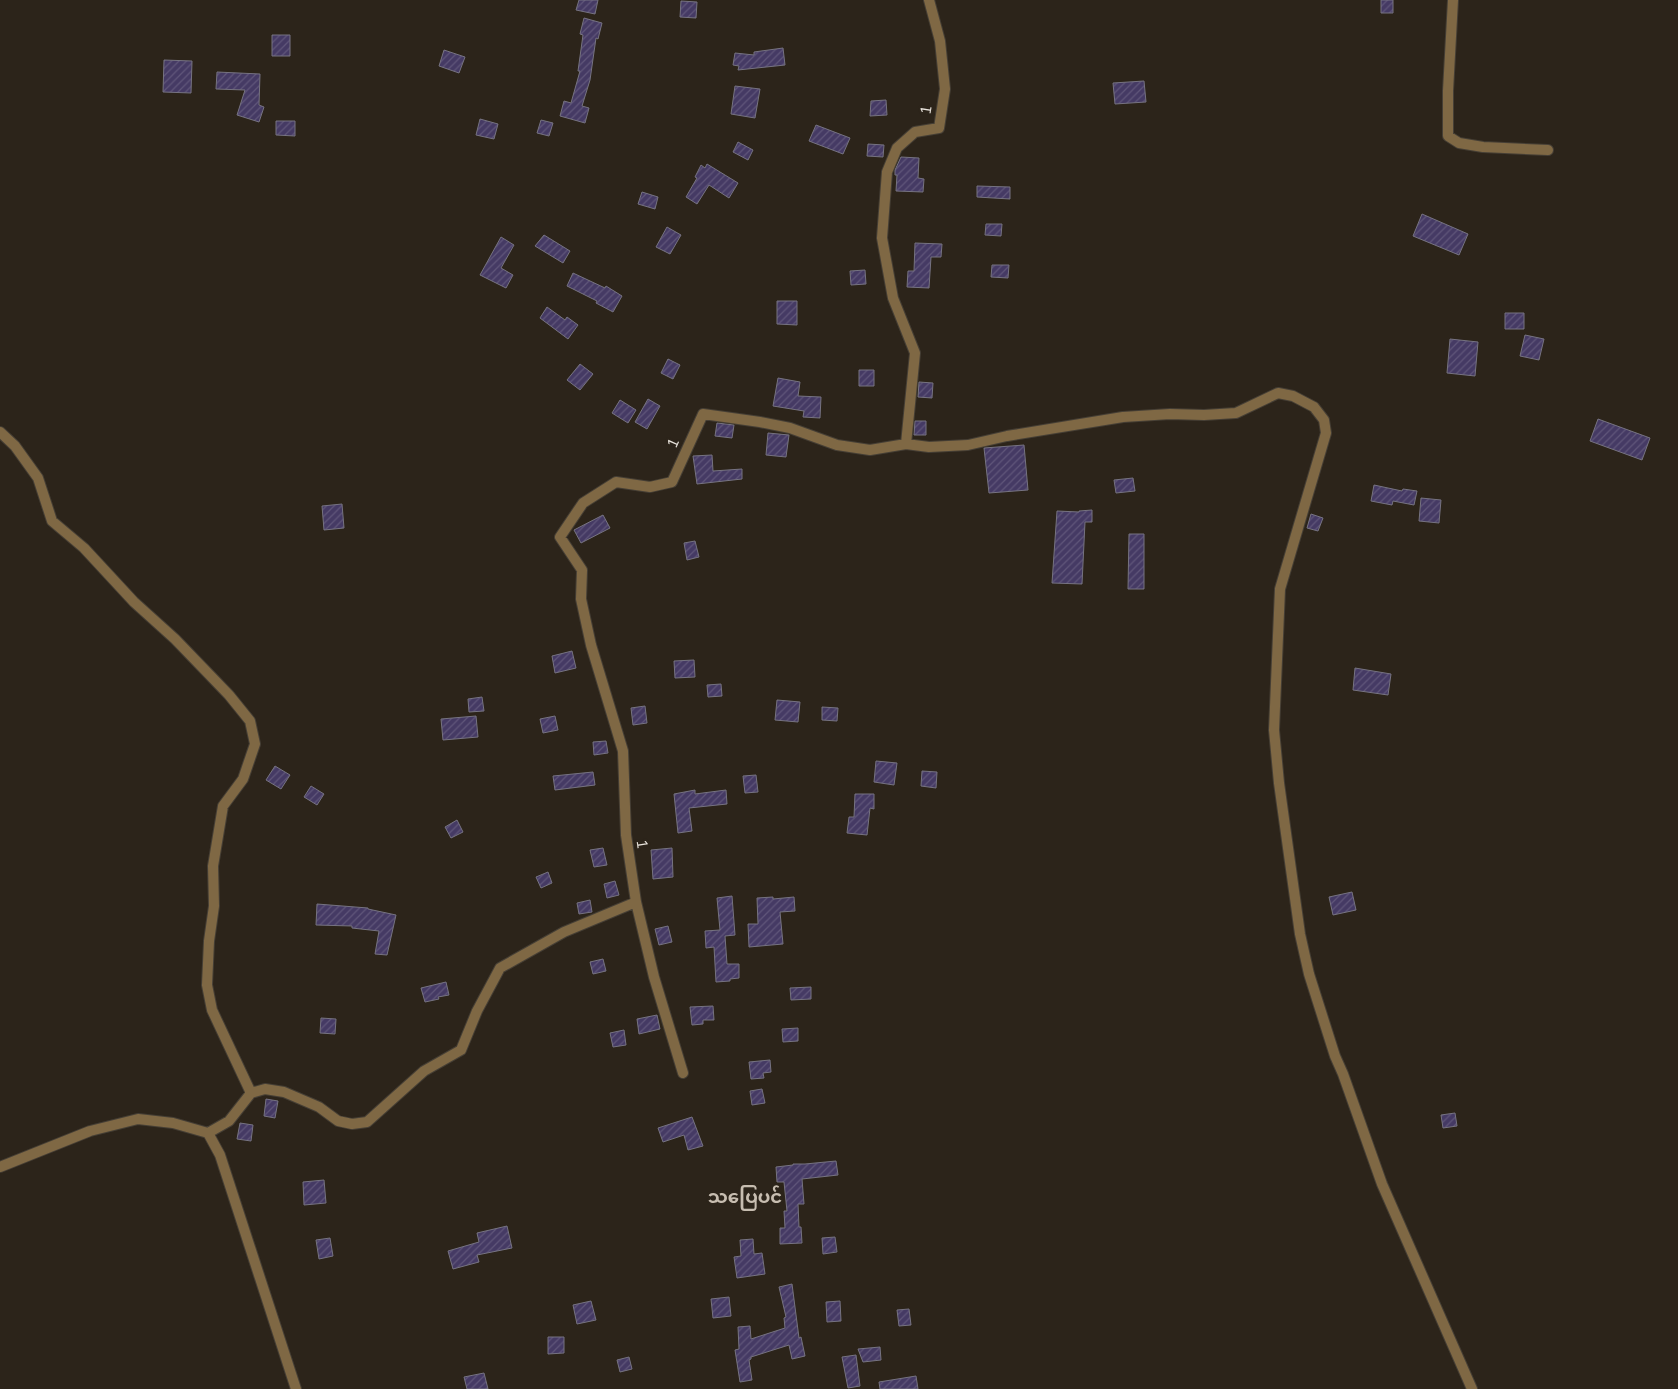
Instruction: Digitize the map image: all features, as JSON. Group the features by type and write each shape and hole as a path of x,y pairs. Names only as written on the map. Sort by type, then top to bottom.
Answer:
{"street":[{"name":"1","path":"682,1073 654,977 636,902 626,835 623,752 591,645 581,599 582,570 560,537 583,503 616,482 650,487 672,482 703,414 790,428 837,445 870,450 906,444 915,353 893,298 882,238 887,172 896,148 915,132 939,128 945,89 940,41 929,0"},
{"path":"1453,0 1448,91 1448,136 1459,143 1482,147 1548,150"},
{"path":"906,444 929,446 968,444 1123,417 1170,414 1204,415 1236,412 1278,393 1293,396 1314,407 1324,420 1326,433 1280,589 1274,730 1278,783 1300,934 1309,974 1335,1056 1382,1184 1472,1389"},
{"path":"0,432 15,446 38,478 52,521 84,548 134,602 175,639 229,695 250,721 255,744 244,780 223,806 213,866 214,906 209,941 207,986 212,1010 251,1093"},
{"path":"208,1133 229,1121 251,1093 265,1089 284,1092 319,1107 338,1121 352,1124 367,1122 424,1072 461,1050 477,1011 500,968 564,932 636,902"},
{"path":"0,1166 90,1131 138,1119 173,1123 208,1133 220,1155 296,1389"}],"building":[{"path":"579,0 598,0 595,14 576,10"},
{"path":"1381,0 1393,0 1393,13 1381,13"},
{"path":"681,1 697,2 696,18 680,17"},
{"path":"584,18 602,23 598,39 596,38 590,80 582,106 589,108 585,123 560,116 564,101 571,103 580,71 578,71 583,35 580,34"},
{"path":"272,35 290,35 290,56 272,56"},
{"path":"783,48 785,65 738,70 739,66 733,65 735,53 754,55 754,52"},
{"path":"444,50 465,57 459,73 439,66"},
{"path":"164,60 192,61 191,93 163,92"},
{"path":"217,72 260,74 259,105 264,107 259,122 237,115 245,90 216,89"},
{"path":"1144,81 1146,102 1115,104 1113,83"},
{"path":"735,86 760,89 755,118 731,114"},
{"path":"886,100 887,115 870,116 871,101"},
{"path":"480,119 498,124 494,139 476,135"},
{"path":"541,120 553,123 549,136 537,133"},
{"path":"276,121 295,121 295,136 276,135"},
{"path":"816,125 850,138 843,154 809,141"},
{"path":"738,142 753,150 748,160 733,152"},
{"path":"868,144 884,145 883,157 867,156"},
{"path":"901,157 919,158 918,178 924,179 923,192 896,191 897,175 895,175 895,170"},
{"path":"707,164 738,183 729,198 709,185 697,204 686,197 697,178 695,177 701,165 705,168"},
{"path":"977,186 1010,187 1010,199 977,197"},
{"path":"642,192 658,197 655,209 638,204"},
{"path":"1422,214 1468,234 1459,255 1413,236"},
{"path":"986,224 1002,224 1001,236 985,235"},
{"path":"667,227 681,235 670,254 656,247"},
{"path":"544,235 570,251 563,263 535,246"},
{"path":"501,237 514,245 501,268 513,275 506,288 480,275"},
{"path":"915,243 942,244 941,257 931,257 929,288 907,287 908,271 914,271"},
{"path":"992,265 1009,265 1008,278 991,277"},
{"path":"865,270 866,284 851,285 850,271"},
{"path":"573,273 605,288 606,286 622,296 613,312 596,303 597,301 567,286"},
{"path":"777,301 797,301 797,325 777,324"},
{"path":"547,307 565,320 567,317 578,325 568,339 540,318"},
{"path":"1505,313 1524,313 1524,329 1505,329"},
{"path":"1525,335 1544,339 1539,360 1520,356"},
{"path":"1450,339 1478,342 1475,376 1447,373"},
{"path":"668,359 680,365 673,379 661,373"},
{"path":"580,364 593,374 580,390 567,380"},
{"path":"859,370 874,370 874,386 859,386"},
{"path":"778,378 800,382 798,396 821,397 820,418 803,417 804,411 773,406"},
{"path":"919,382 933,383 932,398 918,397"},
{"path":"648,399 660,406 647,429 635,422"},
{"path":"620,400 636,410 628,423 612,413"},
{"path":"1598,419 1650,438 1642,460 1590,441"},
{"path":"915,421 926,421 926,435 914,435"},
{"path":"717,423 734,425 732,438 715,436"},
{"path":"768,433 789,435 786,457 766,455"},
{"path":"1024,445 1028,490 989,493 984,448"},
{"path":"712,455 713,471 742,469 742,479 697,484 693,456"},
{"path":"1133,478 1135,491 1116,493 1114,480"},
{"path":"1374,485 1402,491 1403,489 1417,491 1414,505 1393,501 1392,505 1371,501"},
{"path":"1421,498 1441,500 1439,523 1419,521"},
{"path":"342,504 344,528 324,530 322,506"},
{"path":"1092,510 1092,522 1085,522 1082,584 1052,583 1057,511 1079,512"},
{"path":"1311,514 1323,518 1318,531 1307,528"},
{"path":"603,515 610,528 581,543 574,530"},
{"path":"1129,534 1144,534 1144,589 1128,589"},
{"path":"695,541 699,557 687,560 684,543"},
{"path":"572,651 576,668 555,673 552,656"},
{"path":"694,660 695,677 675,678 674,661"},
{"path":"1355,668 1391,674 1388,695 1353,690"},
{"path":"721,684 722,696 708,697 707,685"},
{"path":"482,697 484,711 469,712 468,699"},
{"path":"777,700 800,702 798,722 775,720"},
{"path":"645,706 647,723 633,725 631,708"},
{"path":"822,707 838,708 837,721 822,720"},
{"path":"476,716 478,737 443,740 441,719"},
{"path":"555,716 558,730 543,733 540,719"},
{"path":"606,741 608,753 594,755 593,742"},
{"path":"876,761 897,763 894,785 874,782"},
{"path":"275,766 290,775 281,789 266,780"},
{"path":"922,771 937,772 936,788 921,786"},
{"path":"593,772 595,785 555,790 553,776"},
{"path":"756,775 758,792 745,793 743,776"},
{"path":"311,786 324,794 317,805 304,797"},
{"path":"695,790 695,794 726,790 727,804 689,808 692,831 678,833 674,794"},
{"path":"855,794 874,794 874,809 870,808 867,835 847,833 849,817 854,817"},
{"path":"457,820 463,832 451,838 445,827"},
{"path":"603,848 607,865 594,867 590,850"},
{"path":"672,848 673,877 653,879 651,850"},
{"path":"548,872 552,883 541,888 536,877"},
{"path":"615,881 619,895 607,898 604,884"},
{"path":"1352,892 1356,910 1333,915 1329,897"},
{"path":"732,896 735,935 725,936 727,964 739,964 739,978 716,982 714,947 706,948 705,931 720,930 717,898"},
{"path":"773,897 773,899 794,897 795,911 780,912 783,944 749,947 748,924 758,924 757,898"},
{"path":"590,900 592,912 579,914 577,903"},
{"path":"317,904 368,908 396,915 387,955 375,954 379,931 352,928 352,926 316,925"},
{"path":"668,926 672,942 659,945 655,929"},
{"path":"603,959 606,971 593,974 590,962"},
{"path":"446,982 449,995 425,1002 421,988"},
{"path":"811,987 811,999 791,1000 790,988"},
{"path":"713,1006 714,1020 703,1020 703,1024 692,1025 690,1007"},
{"path":"657,1015 660,1029 639,1034 637,1019"},
{"path":"321,1018 336,1019 335,1034 320,1033"},
{"path":"798,1028 798,1041 783,1042 782,1029"},
{"path":"624,1030 626,1045 613,1047 610,1033"},
{"path":"770,1060 771,1072 763,1073 764,1078 751,1079 749,1062"},
{"path":"762,1089 765,1103 752,1105 750,1091"},
{"path":"266,1099 278,1101 275,1118 264,1116"},
{"path":"1455,1113 1457,1126 1443,1128 1441,1115"},
{"path":"692,1117 703,1146 688,1150 684,1135 663,1142 658,1128"},
{"path":"240,1123 253,1125 251,1141 237,1139"},
{"path":"836,1161 838,1175 802,1179 804,1204 798,1204 802,1243 780,1244 780,1228 785,1228 784,1211 787,1211 784,1182 777,1182 776,1167"},
{"path":"324,1180 326,1203 304,1205 303,1182"},
{"path":"507,1226 512,1248 477,1255 479,1262 453,1269 448,1251 479,1242 477,1233"},
{"path":"835,1237 837,1252 823,1254 822,1238"},
{"path":"330,1238 333,1256 319,1259 316,1240"},
{"path":"753,1239 754,1254 762,1253 765,1274 737,1278 734,1257 741,1256 740,1240"},
{"path":"792,1284 799,1338 801,1337 805,1356 792,1359 789,1345 751,1357 749,1360 752,1380 740,1382 735,1350 739,1349 738,1327 750,1326 751,1339 785,1328 784,1318 786,1317 779,1287"},
{"path":"729,1297 731,1316 713,1318 711,1299"},
{"path":"591,1301 596,1320 577,1324 573,1305"},
{"path":"840,1301 841,1321 827,1322 826,1302"},
{"path":"909,1309 911,1325 899,1326 897,1310"},
{"path":"548,1337 564,1337 564,1353 548,1354"},
{"path":"880,1347 881,1360 863,1362 858,1349"},
{"path":"856,1355 860,1386 848,1388 842,1357"},
{"path":"629,1357 632,1369 620,1372 617,1360"},
{"path":"484,1373 488,1389 467,1389 464,1377"},
{"path":"916,1376 918,1389 880,1389 879,1382"}],"district":[{"name":"သပြေပင်","path":"745,1197"}]}
